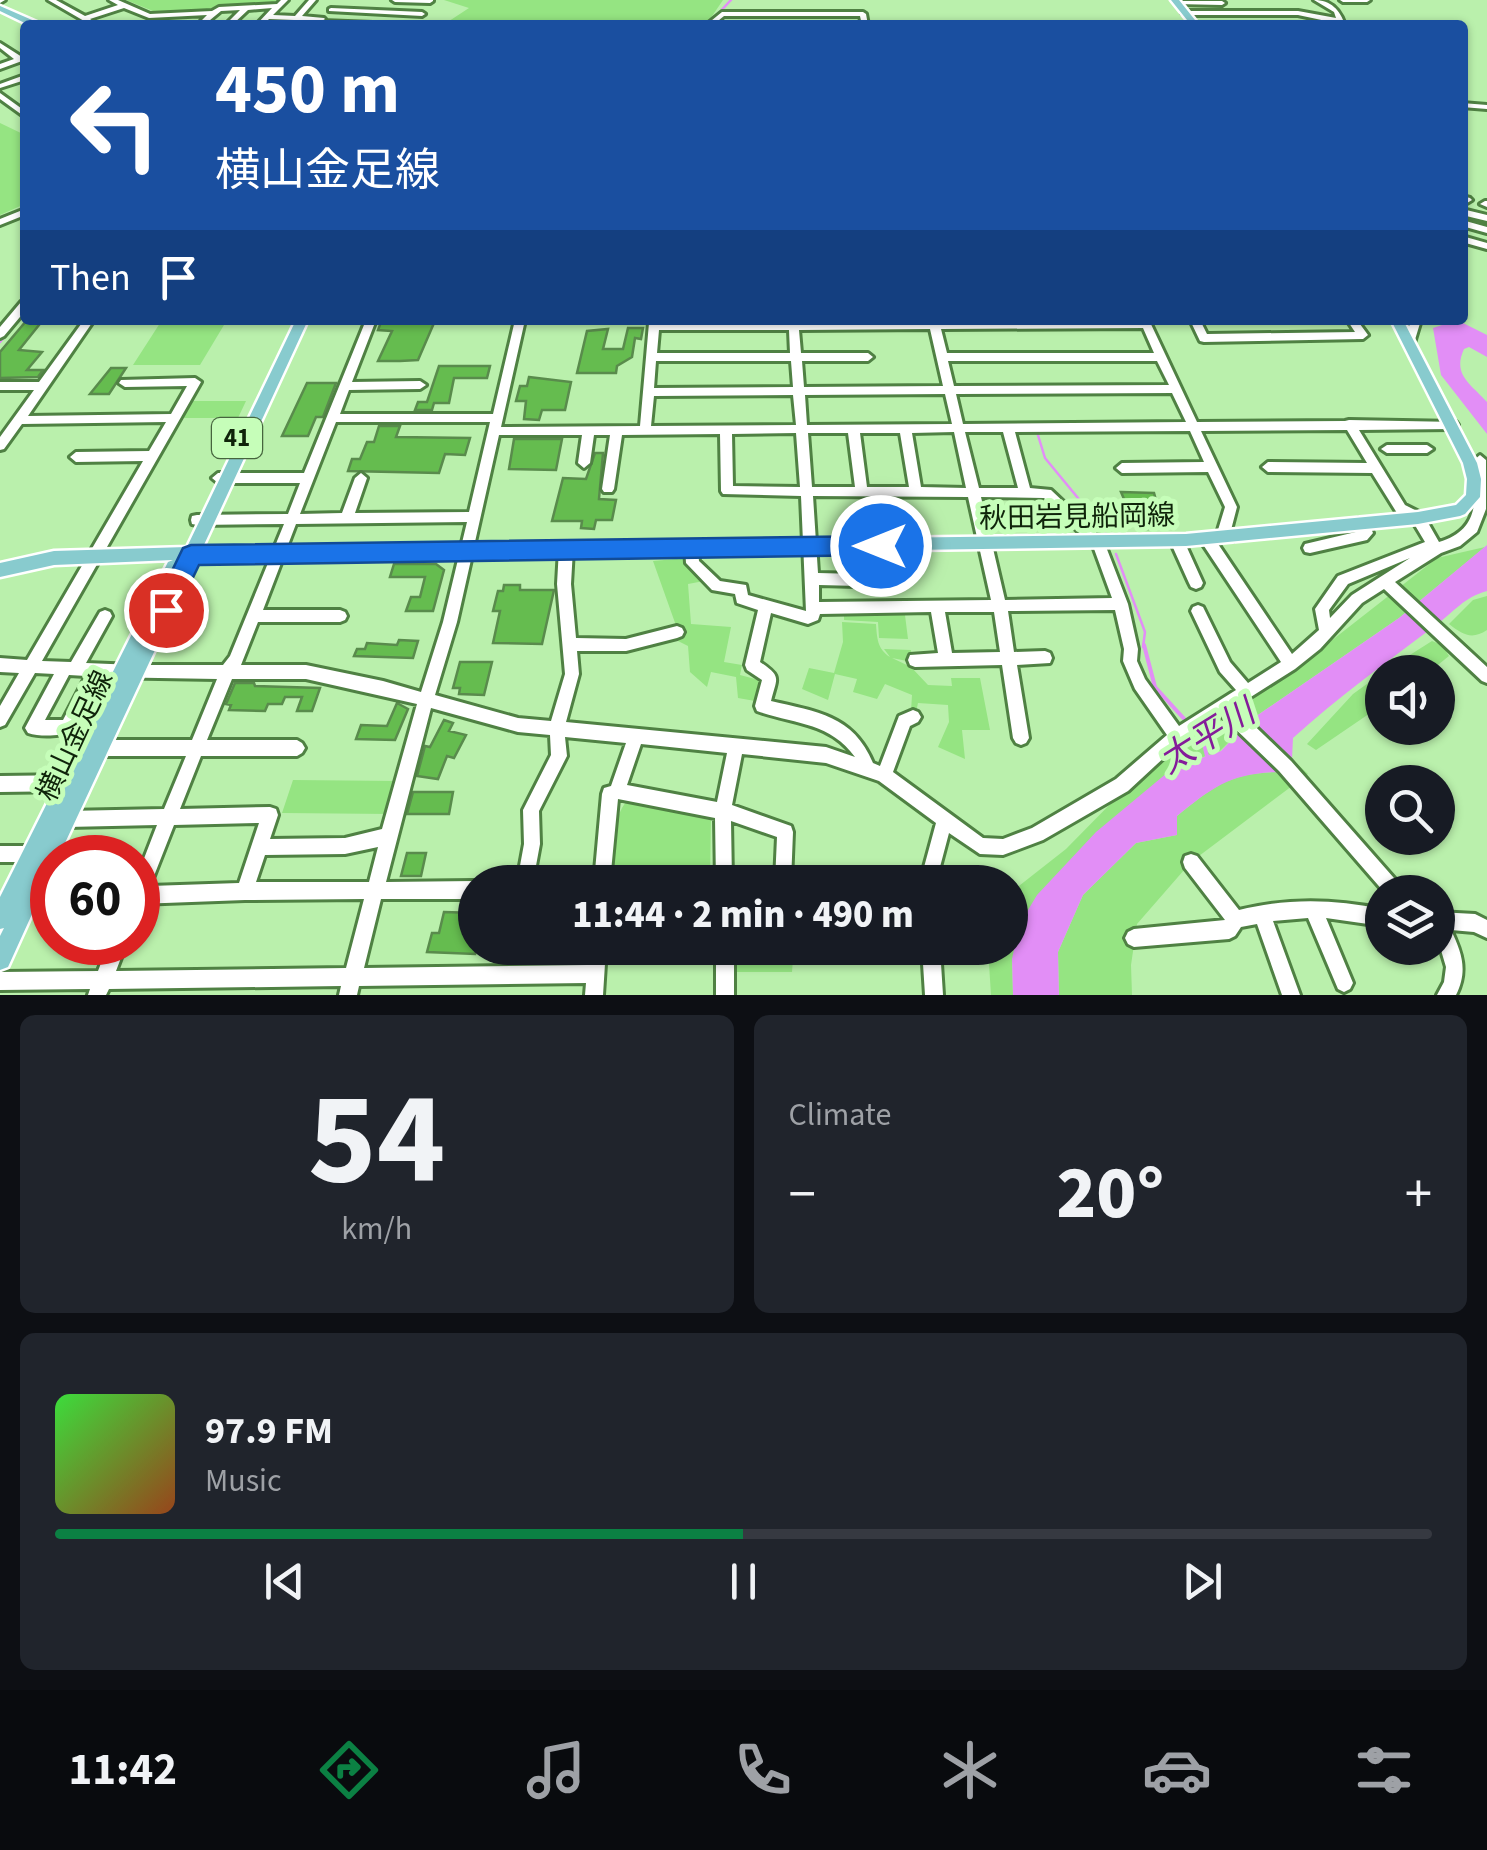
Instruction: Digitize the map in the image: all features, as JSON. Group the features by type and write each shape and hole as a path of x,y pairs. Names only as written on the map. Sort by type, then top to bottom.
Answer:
{"main road":[{"path":"1176,2 1191,20"},
{"path":"1,3 28,20"},
{"name":"横山金足線","path":"222,478 290,325"},
{"name":"横山金足線","path":"0,959 67,819 76,782 299,325"},
{"path":"1400,325 1452,425 1474,478"},
{"name":"秋田岩見船岡線","path":"0,570 54,558 97,555 1098,544 1228,537 1418,518 1460,510 1473,498 1474,478"},
{"name":"横山金足線","path":"44,835 100,748 129,672"},
{"name":"横山金足線","path":"0,919 30,858"}],"street":[{"path":"52,0 89,20"},
{"path":"112,0 159,17 214,13"},
{"path":"297,18 314,0"},
{"path":"321,20 340,0"},
{"path":"373,20 392,0 430,1"},
{"path":"1316,0 1367,0"},
{"path":"1176,2 1222,3"},
{"path":"206,20 219,9 282,3"},
{"path":"265,20 282,3"},
{"path":"86,18 124,6"},
{"path":"233,20 248,6"},
{"path":"330,10 422,14"},
{"path":"1186,13 1298,13 1328,20"},
{"path":"715,20 722,14 863,14 864,20"},
{"path":"156,20 159,17"},
{"path":"268,17 308,20"},
{"path":"0,45 20,59 0,67"},
{"path":"0,95 20,111"},
{"path":"0,334 20,310"},
{"path":"0,446 85,325"},
{"path":"160,839 254,616 369,325"},
{"path":"350,986 475,517 519,325"},
{"path":"646,430 654,325"},
{"path":"692,547 693,563 717,586 736,586 747,602 813,616 812,546 793,325"},
{"path":"934,325 1000,607 1021,738"},
{"path":"1146,325 1232,508 1224,530 1228,537"},
{"path":"1198,325 1204,338 1363,335 1356,325"},
{"path":"1410,343 1415,325"},
{"path":"652,358 868,357"},
{"path":"942,357 1160,357"},
{"path":"0,720 195,382 125,383"},
{"path":"344,386 420,385"},
{"path":"0,386 42,386"},
{"path":"649,392 1175,389"},
{"path":"18,420 174,418"},
{"path":"334,418 589,430 1452,425"},
{"path":"1349,424 1401,509 1418,518 1436,550"},
{"path":"1387,449 1420,449 1398,425"},
{"path":"1008,427 1025,492"},
{"path":"853,428 862,493"},
{"path":"905,428 916,492"},
{"path":"726,429 727,492 1047,492 1098,544 1121,604 1130,661 1140,684 1187,730"},
{"path":"584,463 589,430"},
{"path":"608,489 617,430"},
{"path":"1480,444 1481,507"},
{"path":"76,457 152,456"},
{"path":"0,664 335,677 518,726 826,755 884,775 980,846 1003,847 1037,834 1122,785 1187,730 1227,712 1247,692 1290,664 1357,599 1436,550 1480,529 1484,519 1474,478 1480,460"},
{"path":"1122,468 1212,467"},
{"path":"1268,467 1374,468"},
{"path":"222,478 310,478"},
{"path":"347,518 361,478"},
{"path":"202,520 475,517"},
{"path":"1310,548 1362,536 1366,533 1362,523"},
{"path":"1207,538 1290,664"},
{"path":"1177,540 1196,583"},
{"path":"1326,632 1322,609 1343,580 1424,547 1436,550"},
{"path":"529,865 531,810 555,770 559,756 557,728 572,680 564,584 566,549"},
{"path":"812,579 898,580"},
{"path":"1384,581 1487,676"},
{"path":"813,608 1121,604"},
{"path":"766,606 752,665 770,677 762,706 829,721 862,750 866,766"},
{"path":"937,608 946,660"},
{"path":"1198,612 1226,666 1247,692"},
{"path":"97,670 67,727 32,728 105,616"},
{"path":"254,616 340,616"},
{"path":"568,644 626,646 676,632"},
{"path":"915,660 1046,658"},
{"path":"1227,712 1285,766 1380,875"},
{"path":"884,775 904,721 913,717"},
{"path":"618,791 636,735"},
{"path":"724,865 723,812 736,746"},
{"path":"100,748 297,748"},
{"path":"0,784 76,782"},
{"path":"604,865 610,794 618,791 723,812 785,832 783,865"},
{"path":"67,819 270,815 245,891"},
{"path":"933,865 944,823"},
{"path":"259,848 345,846 388,836"},
{"path":"0,854 30,854"},
{"path":"1191,862 1236,920"},
{"path":"160,893 458,890"},
{"path":"1134,938 1228,930 1236,920 1262,914 1313,910 1365,915"},
{"path":"1313,910 1344,983"},
{"path":"1262,914 1291,995"},
{"path":"1455,921 1475,922 1487,929"},
{"path":"594,995 597,965"},
{"path":"725,965 726,995"},
{"path":"931,965 934,995"},
{"path":"1446,995 1453,986 1455,965"},
{"path":"0,981 100,987 350,986 596,974"}],"green space":[{"path":"126,0 282,0 216,7 212,11 158,13"},
{"path":"444,0 723,0 709,20 451,20 469,8"},
{"path":"0,123 20,133 20,206 0,215"},
{"path":"159,325 224,325 200,365 133,365"},
{"path":"188,401 246,401 238,418 178,418"},
{"path":"1485,547 1399,618 1252,719 1220,751 1175,767 1028,940 1028,879 1066,849 1128,786 1331,641 1437,558"},
{"path":"687,558 704,581 688,584 691,624 731,627 724,662 742,665 740,675 759,680 755,701 738,698 736,677 711,672 707,687 690,672 688,646 670,637 679,634 653,561"},
{"path":"1487,596 1487,630 1468,635 1449,624 1473,600"},
{"path":"844,613 905,615 908,639 879,638 878,622 844,620"},
{"path":"842,622 876,624 882,650 890,657 884,649 911,650 912,662 892,658 911,667 928,685 952,686 951,678 980,678 990,730 962,730 965,759 938,747 949,722 948,705 918,703 916,712 911,711 912,695 885,684 877,699 853,692 857,679 835,674 828,700 802,689 809,668 834,673 843,642"},
{"path":"1432,641 1442,645 1448,655 1410,655"},
{"path":"1365,685 1365,717 1316,750 1307,744"},
{"path":"1292,759 1308,774 1191,862 1137,924 1131,965 1132,995 1059,995 1058,952 1083,895 1136,843 1177,835 1177,816 1212,789 1234,778 1278,772"},
{"path":"293,780 399,781 390,814 282,813"},
{"path":"628,800 711,817 710,865 614,865 616,827"},
{"path":"734,965 793,965 792,972 734,972"},
{"path":"989,965 1012,965 1013,995 991,995"}],"shaded area":[{"path":"1467,325 1487,335 1487,357 1469,347 1464,349 1460,366 1465,378 1487,402 1487,434 1441,375 1433,328"},
{"path":"1487,545 1487,591 1466,601 1396,655 1365,655 1365,679 1293,738 1292,759 1279,772 1248,775 1224,784 1177,816 1177,835 1136,843 1083,895 1058,952 1059,995 1013,995 1012,965 1028,965 1028,910 1037,895 1096,832 1173,768 1221,751 1252,719 1399,618"}],"building":[{"path":"23,325 39,325 19,350 42,352 27,370 43,370 38,377 0,378 0,352"},
{"path":"380,325 433,325 418,360 378,361 392,331 378,330"},
{"path":"628,328 643,328 641,339 635,338 632,357 617,366 616,373 577,373 587,331 608,329 603,349 623,349"},
{"path":"439,366 490,366 487,378 454,378 449,403 434,403 432,410 415,410 418,402 427,402"},
{"path":"111,368 126,368 109,394 90,394"},
{"path":"529,377 571,382 565,410 542,410 539,420 524,419 526,401 516,401 520,386 527,386"},
{"path":"307,383 336,383 323,417 316,417 308,436 282,436"},
{"path":"379,426 400,426 396,437 470,438 465,455 445,454 439,473 348,471 352,459 360,459 367,442 374,442"},
{"path":"514,439 562,439 556,470 509,469"},
{"path":"595,453 603,453 599,499 616,500 612,520 596,520 594,529 581,528 582,521 552,521 563,478 586,479"},
{"path":"1121,492 1154,493 1164,529 1137,529"},
{"path":"394,564 436,564 444,570 433,611 406,611 411,597 420,597 425,577 390,577"},
{"path":"504,585 520,585 520,590 554,590 542,644 493,643 500,611 493,611 498,591 503,591"},
{"path":"399,640 418,641 413,658 354,656 367,643 397,645"},
{"path":"460,662 492,662 484,695 459,694 460,688 453,688"},
{"path":"235,683 320,688 312,711 297,711 302,697 285,697 282,704 268,704 265,711 229,710 231,705 226,704"},
{"path":"397,703 408,709 395,740 356,739 361,725 387,726"},
{"path":"444,720 453,723 449,731 466,735 454,758 447,756 438,779 417,776 425,746 430,747"},
{"path":"413,792 453,792 449,814 407,814"},
{"path":"407,853 426,853 421,876 401,876"},
{"path":"444,912 458,912 458,953 427,952 432,933 439,933"}],"waterway":[{"path":"717,15 731,0"},
{"path":"0,342 20,318"},
{"path":"1037,432 1045,458 1106,532"},
{"path":"1116,554 1145,632 1143,647"},
{"name":"太平川","path":"1144,645 1155,687 1187,722"},
{"name":"太平川","path":"1196,732 1203,740 1207,756"}],"route":[{"path":"166,610 191,555 881,546"}]}
